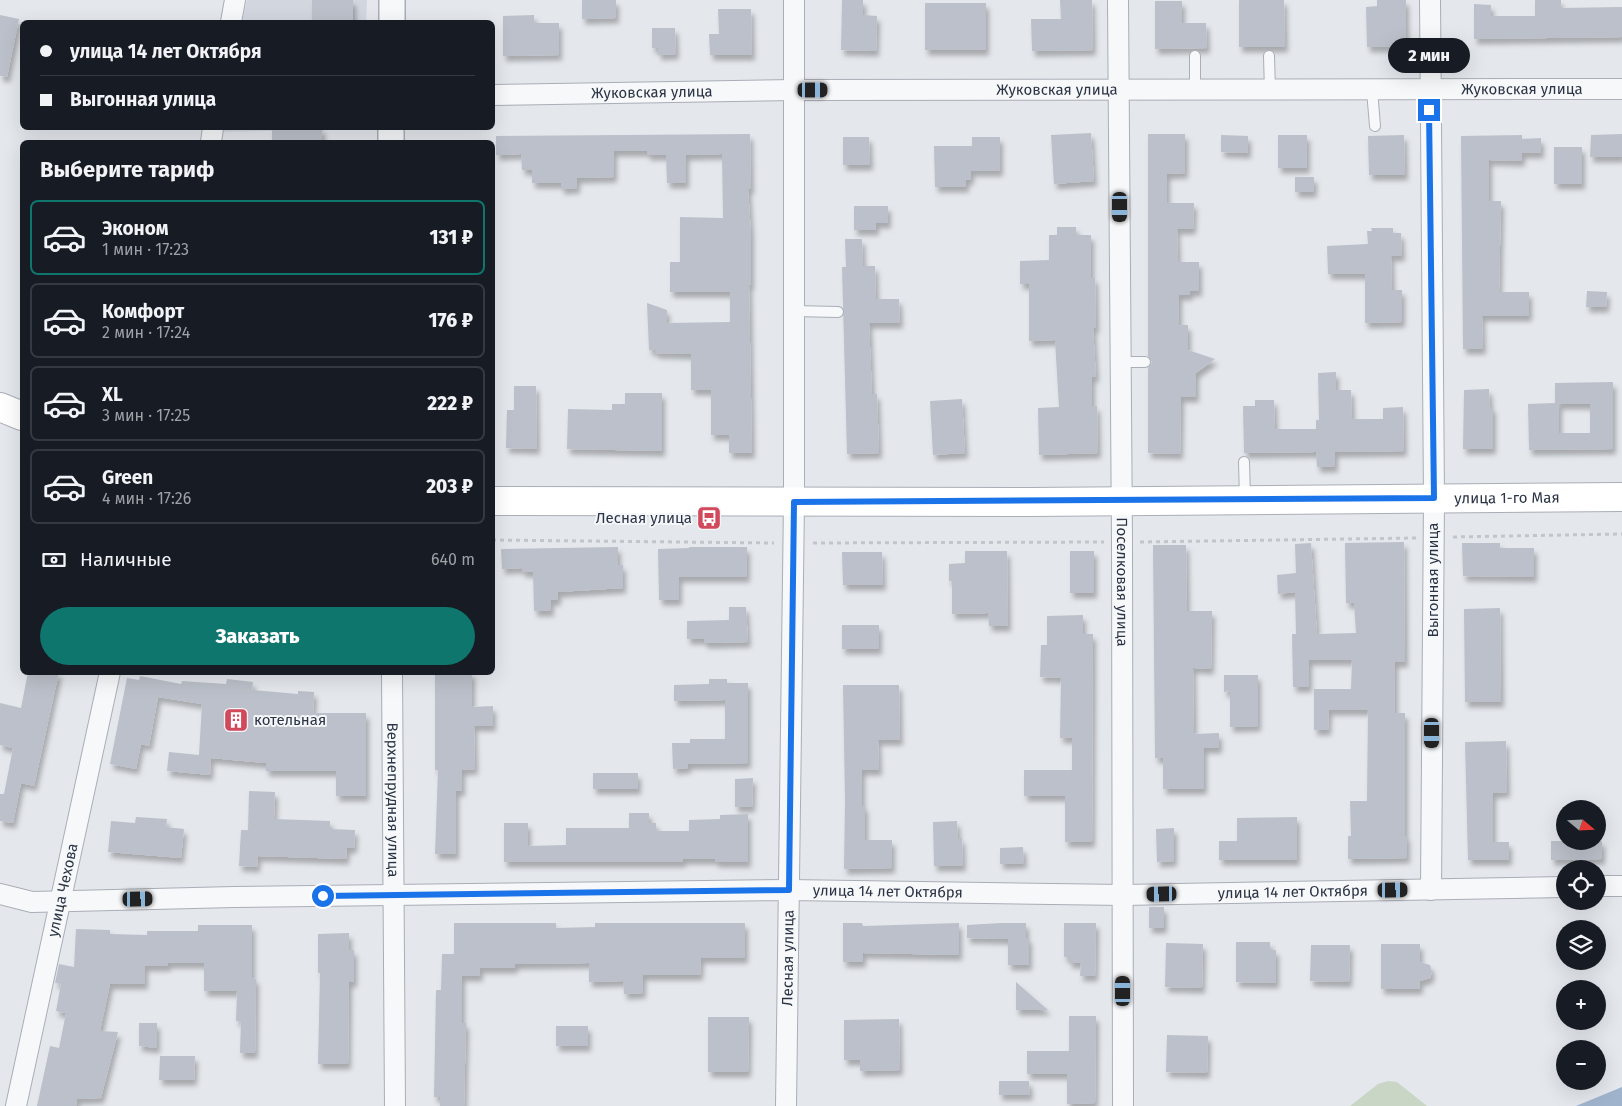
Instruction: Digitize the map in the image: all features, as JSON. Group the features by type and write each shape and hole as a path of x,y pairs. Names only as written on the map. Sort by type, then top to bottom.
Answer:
{"main road":[{"path":"0,407 20,415"},
{"name":"улица 1-го Мая","path":"495,501 1122,501 1622,497"}],"street":[{"path":"231,20 235,0"},
{"path":"392,0 392,20"},
{"name":"Лесная улица","path":"786,1106 794,502 794,0"},
{"name":"Поселковая улица","path":"1118,0 1122,501 1123,1106"},
{"name":"Выгонная улица","path":"1430,0 1429,90 1434,498 1431,890"},
{"name":"Жуковская улица","path":"495,95 794,90 1622,89"},
{"name":"улица Чехова","path":"16,1106 109,675"},
{"name":"Верхнепрудная улица","path":"392,675 395,1106"},
{"path":"1606,886 1622,886"},
{"name":"улица 14 лет Октября","path":"0,894 32,902 789,890 1123,895 1556,887"}],"lane":[{"path":"1195,56 1196,91"},
{"path":"1269,56 1270,90"},
{"path":"1372,90 1375,126"},
{"path":"794,311 838,312"},
{"path":"1121,362 1145,362"},
{"path":"1244,462 1245,500"}],"path":[{"path":"495,540 793,543 1122,542 1622,534"}],"shaded area":[{"path":"247,0 367,0 366,20 242,20"},
{"path":"220,130 315,130 219,132"}],"green space":[{"path":"1388,1081 1397,1082 1427,1106 1350,1106 1378,1084"}],"water":[{"path":"1622,1087 1622,1106 1576,1106"}],"building":[{"path":"312,0 353,0 353,20 312,20"},
{"path":"582,0 616,0 616,18 582,19"},
{"path":"842,0 863,0 863,15 877,16 876,51 841,50"},
{"path":"1060,0 1092,0 1093,50 1032,51 1031,19 1061,19"},
{"path":"1239,0 1284,0 1285,47 1239,47"},
{"path":"1377,0 1406,0 1406,46 1367,47 1366,7 1377,6"},
{"path":"1535,0 1561,0 1561,8 1622,7 1622,37 1474,39 1474,4 1491,5 1491,16 1535,16"},
{"path":"1155,1 1182,1 1182,23 1206,23 1207,48 1155,49"},
{"path":"925,3 986,3 986,50 925,50"},
{"path":"718,9 751,9 752,55 710,55 709,34 719,34"},
{"path":"0,15 19,19 7,77 0,76"},
{"path":"534,15 534,23 559,23 559,55 503,56 503,16"},
{"path":"652,28 675,28 676,54 658,55 658,48 652,48"},
{"path":"272,130 323,130 321,140 272,140"},
{"path":"1091,133 1094,181 1054,184 1051,135"},
{"path":"750,134 751,189 748,189 751,233 751,285 749,285 752,453 729,453 729,435 711,435 711,390 691,390 691,354 655,353 655,350 649,350 647,303 667,310 667,323 730,322 730,292 670,292 670,262 680,262 680,217 723,218 722,154 686,155 686,183 667,183 666,155 647,155 647,151 614,151 614,177 577,178 577,188 561,189 561,183 532,183 532,170 522,170 521,154 496,155 496,136"},
{"path":"1148,134 1185,134 1185,173 1167,174 1167,203 1194,203 1193,229 1177,229 1178,262 1199,262 1199,291 1190,291 1190,295 1179,295 1179,325 1188,325 1188,350 1215,359 1196,373 1196,397 1181,397 1180,454 1148,453 1148,368 1152,362 1148,356"},
{"path":"1622,134 1622,157 1590,157 1591,135"},
{"path":"1221,135 1248,136 1248,153 1221,152"},
{"path":"1278,135 1307,135 1307,168 1278,168"},
{"path":"1404,135 1405,175 1369,175 1368,136"},
{"path":"1522,135 1522,139 1541,138 1541,153 1522,153 1522,161 1489,160 1489,201 1501,201 1499,292 1529,292 1529,316 1482,316 1483,349 1463,349 1461,136"},
{"path":"843,137 869,137 870,165 843,165"},
{"path":"972,137 1000,137 1000,171 971,171 971,179 966,180 966,187 935,187 934,146 972,146"},
{"path":"1554,147 1582,147 1582,184 1554,184"},
{"path":"1295,177 1314,177 1314,192 1295,192"},
{"path":"854,206 888,206 888,223 876,223 876,230 854,230"},
{"path":"1057,227 1076,227 1076,235 1091,235 1091,278 1095,278 1096,328 1093,328 1096,377 1092,377 1092,406 1097,406 1098,453 1039,455 1038,408 1059,407 1055,340 1029,341 1029,284 1020,284 1020,261 1049,260 1049,235 1057,235"},
{"path":"1371,228 1393,228 1393,233 1401,233 1402,256 1391,256 1392,290 1402,290 1402,322 1365,323 1365,274 1328,274 1327,246 1368,244 1367,231 1372,231"},
{"path":"845,239 862,239 863,266 875,266 876,299 899,299 900,323 869,323 872,394 877,394 879,453 847,454 842,267 846,267"},
{"path":"1587,291 1607,292 1606,307 1586,307"},
{"path":"1336,372 1336,390 1351,390 1352,419 1383,419 1383,408 1403,407 1404,451 1335,452 1335,467 1317,467 1316,452 1244,453 1243,406 1255,406 1255,400 1274,400 1275,429 1316,429 1316,420 1319,420 1318,373"},
{"path":"1613,382 1613,449 1529,450 1528,404 1555,403 1555,383","holes":["1559,404 1590,404 1590,433 1559,433"]},
{"path":"514,386 536,386 537,449 506,448 507,410 514,410"},
{"path":"1489,389 1490,407 1493,407 1493,449 1463,449 1464,390"},
{"path":"625,393 662,393 662,451 567,449 568,409 612,410 612,404 625,404"},
{"path":"962,399 965,453 933,455 930,401"},
{"path":"1404,542 1405,662 1395,662 1395,713 1405,713 1405,836 1407,836 1407,858 1348,859 1348,836 1351,836 1350,801 1367,801 1368,710 1329,710 1328,730 1314,730 1314,689 1351,689 1352,660 1309,660 1309,687 1293,687 1292,634 1296,634 1295,592 1278,594 1277,575 1296,573 1295,544 1311,543 1317,634 1356,633 1354,603 1346,603 1345,543"},
{"path":"1462,543 1500,543 1500,548 1534,548 1534,577 1463,576"},
{"path":"1153,545 1186,545 1187,611 1212,611 1211,669 1193,668 1194,734 1219,733 1219,748 1204,748 1204,789 1163,789 1163,758 1155,758"},
{"path":"618,547 618,565 623,565 623,588 558,592 558,600 551,600 551,611 534,611 533,572 522,572 522,568 502,569 501,549"},
{"path":"747,547 747,577 679,577 679,600 659,600 658,549"},
{"path":"965,551 1007,551 1008,626 989,626 988,613 952,614 952,581 949,581 949,564 965,563"},
{"path":"1070,551 1094,551 1094,593 1070,593"},
{"path":"842,552 882,552 883,585 843,585"},
{"path":"729,607 746,607 748,642 704,643 704,639 687,639 687,621 729,620"},
{"path":"1500,608 1501,702 1465,702 1464,609"},
{"path":"1083,615 1083,634 1093,634 1092,842 1065,842 1065,796 1024,796 1024,770 1072,770 1072,738 1060,738 1061,678 1040,677 1041,645 1047,645 1047,616"},
{"path":"842,625 879,625 879,649 842,649"},
{"path":"27,675 58,675 34,786 21,783 13,823 0,821 0,794 4,794 13,748 0,745 0,703 21,708"},
{"path":"435,675 472,675 472,707 493,706 493,726 474,726 475,769 462,770 462,791 456,791 456,854 435,854 438,770 435,770"},
{"path":"1224,675 1258,675 1258,726 1230,727 1230,691 1224,692"},
{"path":"140,676 181,684 182,681 226,684 227,679 253,682 252,690 298,694 298,691 314,692 313,713 366,713 366,796 336,796 336,771 266,771 266,763 211,758 210,775 167,771 169,752 199,755 202,704 158,697 149,746 141,744 136,769 110,764 127,678 139,680"},
{"path":"709,679 727,679 727,683 748,683 748,763 688,764 688,768 673,769 672,743 690,743 690,739 725,739 725,700 674,701 674,685 709,684"},
{"path":"843,685 899,685 900,740 878,740 879,770 862,770 862,806 865,806 865,840 892,840 892,868 844,869"},
{"path":"1506,741 1507,792 1493,793 1493,842 1509,842 1509,860 1468,860 1465,742"},
{"path":"593,773 638,773 638,789 593,789"},
{"path":"753,778 752,807 735,807 735,779"},
{"path":"249,791 275,792 274,819 330,821 330,829 355,830 354,848 347,848 346,859 258,856 257,867 239,866 241,830 248,830"},
{"path":"629,813 649,813 649,823 656,823 656,831 689,831 689,820 720,819 720,815 748,814 748,862 715,862 715,859 683,859 683,862 504,862 504,823 528,823 528,846 566,845 566,828 629,828"},
{"path":"136,817 167,819 166,827 184,829 181,858 108,852 111,821 135,823"},
{"path":"1297,817 1297,860 1219,860 1219,841 1237,841 1237,818"},
{"path":"957,821 958,838 962,838 963,866 934,866 933,822"},
{"path":"1174,828 1174,861 1157,862 1156,829"},
{"path":"1551,841 1556,841 1556,850 1602,850 1602,859 1551,860"},
{"path":"1023,847 1024,863 1000,864 1000,848"},
{"path":"1149,907 1164,907 1164,928 1149,928"},
{"path":"454,923 556,923 556,928 595,927 595,923 745,923 745,958 701,958 700,975 643,975 643,993 624,994 623,981 589,982 589,963 515,964 515,968 480,968 480,976 462,976 462,1023 466,1023 464,1106 440,1106 440,1097 434,1097 436,990 441,990 442,954 454,954"},
{"path":"843,923 862,923 863,926 959,923 959,955 863,953 863,962 843,962"},
{"path":"1026,923 1026,938 1029,938 1029,965 1008,965 1008,939 967,938 967,925"},
{"path":"1064,923 1096,923 1095,976 1080,976 1081,963 1069,963 1069,957 1064,957"},
{"path":"198,925 252,925 252,978 256,979 255,1053 240,1053 241,1021 236,1021 237,991 204,991 204,963 168,963 168,966 145,966 145,984 110,984 100,1031 118,1032 101,1098 77,1099 76,1106 37,1106 50,1046 59,1048 66,1013 56,1011 61,984 55,983 59,964 74,967 76,929 110,930 110,934 147,935 147,931 198,931"},
{"path":"349,933 349,950 354,950 354,982 349,982 348,1064 318,1064 320,973 318,973 318,934"},
{"path":"1236,942 1270,942 1270,950 1276,950 1276,983 1236,982"},
{"path":"1166,943 1203,944 1202,988 1165,987"},
{"path":"1381,944 1420,944 1420,962 1430,965 1432,972 1430,978 1420,981 1420,989 1381,989"},
{"path":"1311,945 1350,945 1349,982 1310,981"},
{"path":"1016,982 1048,1010 1016,1010"},
{"path":"1069,1016 1096,1016 1095,1103 1067,1104 1067,1074 1027,1074 1027,1051 1069,1051"},
{"path":"708,1017 749,1017 748,1072 708,1072"},
{"path":"899,1019 900,1070 860,1071 860,1060 844,1060 844,1020"},
{"path":"139,1023 157,1023 157,1048 139,1046"},
{"path":"556,1026 588,1026 588,1046 556,1046"},
{"path":"1167,1035 1208,1036 1207,1073 1166,1072"},
{"path":"160,1056 195,1056 194,1080 159,1080"},
{"path":"999,1081 1029,1081 1030,1095 999,1095"}],"place":[{"name":"Лесная улица","path":"709,518"},
{"name":"котельная","path":"236,720"}],"route":[{"path":"323,896 789,890 794,502 1434,498 1429,110"}]}
